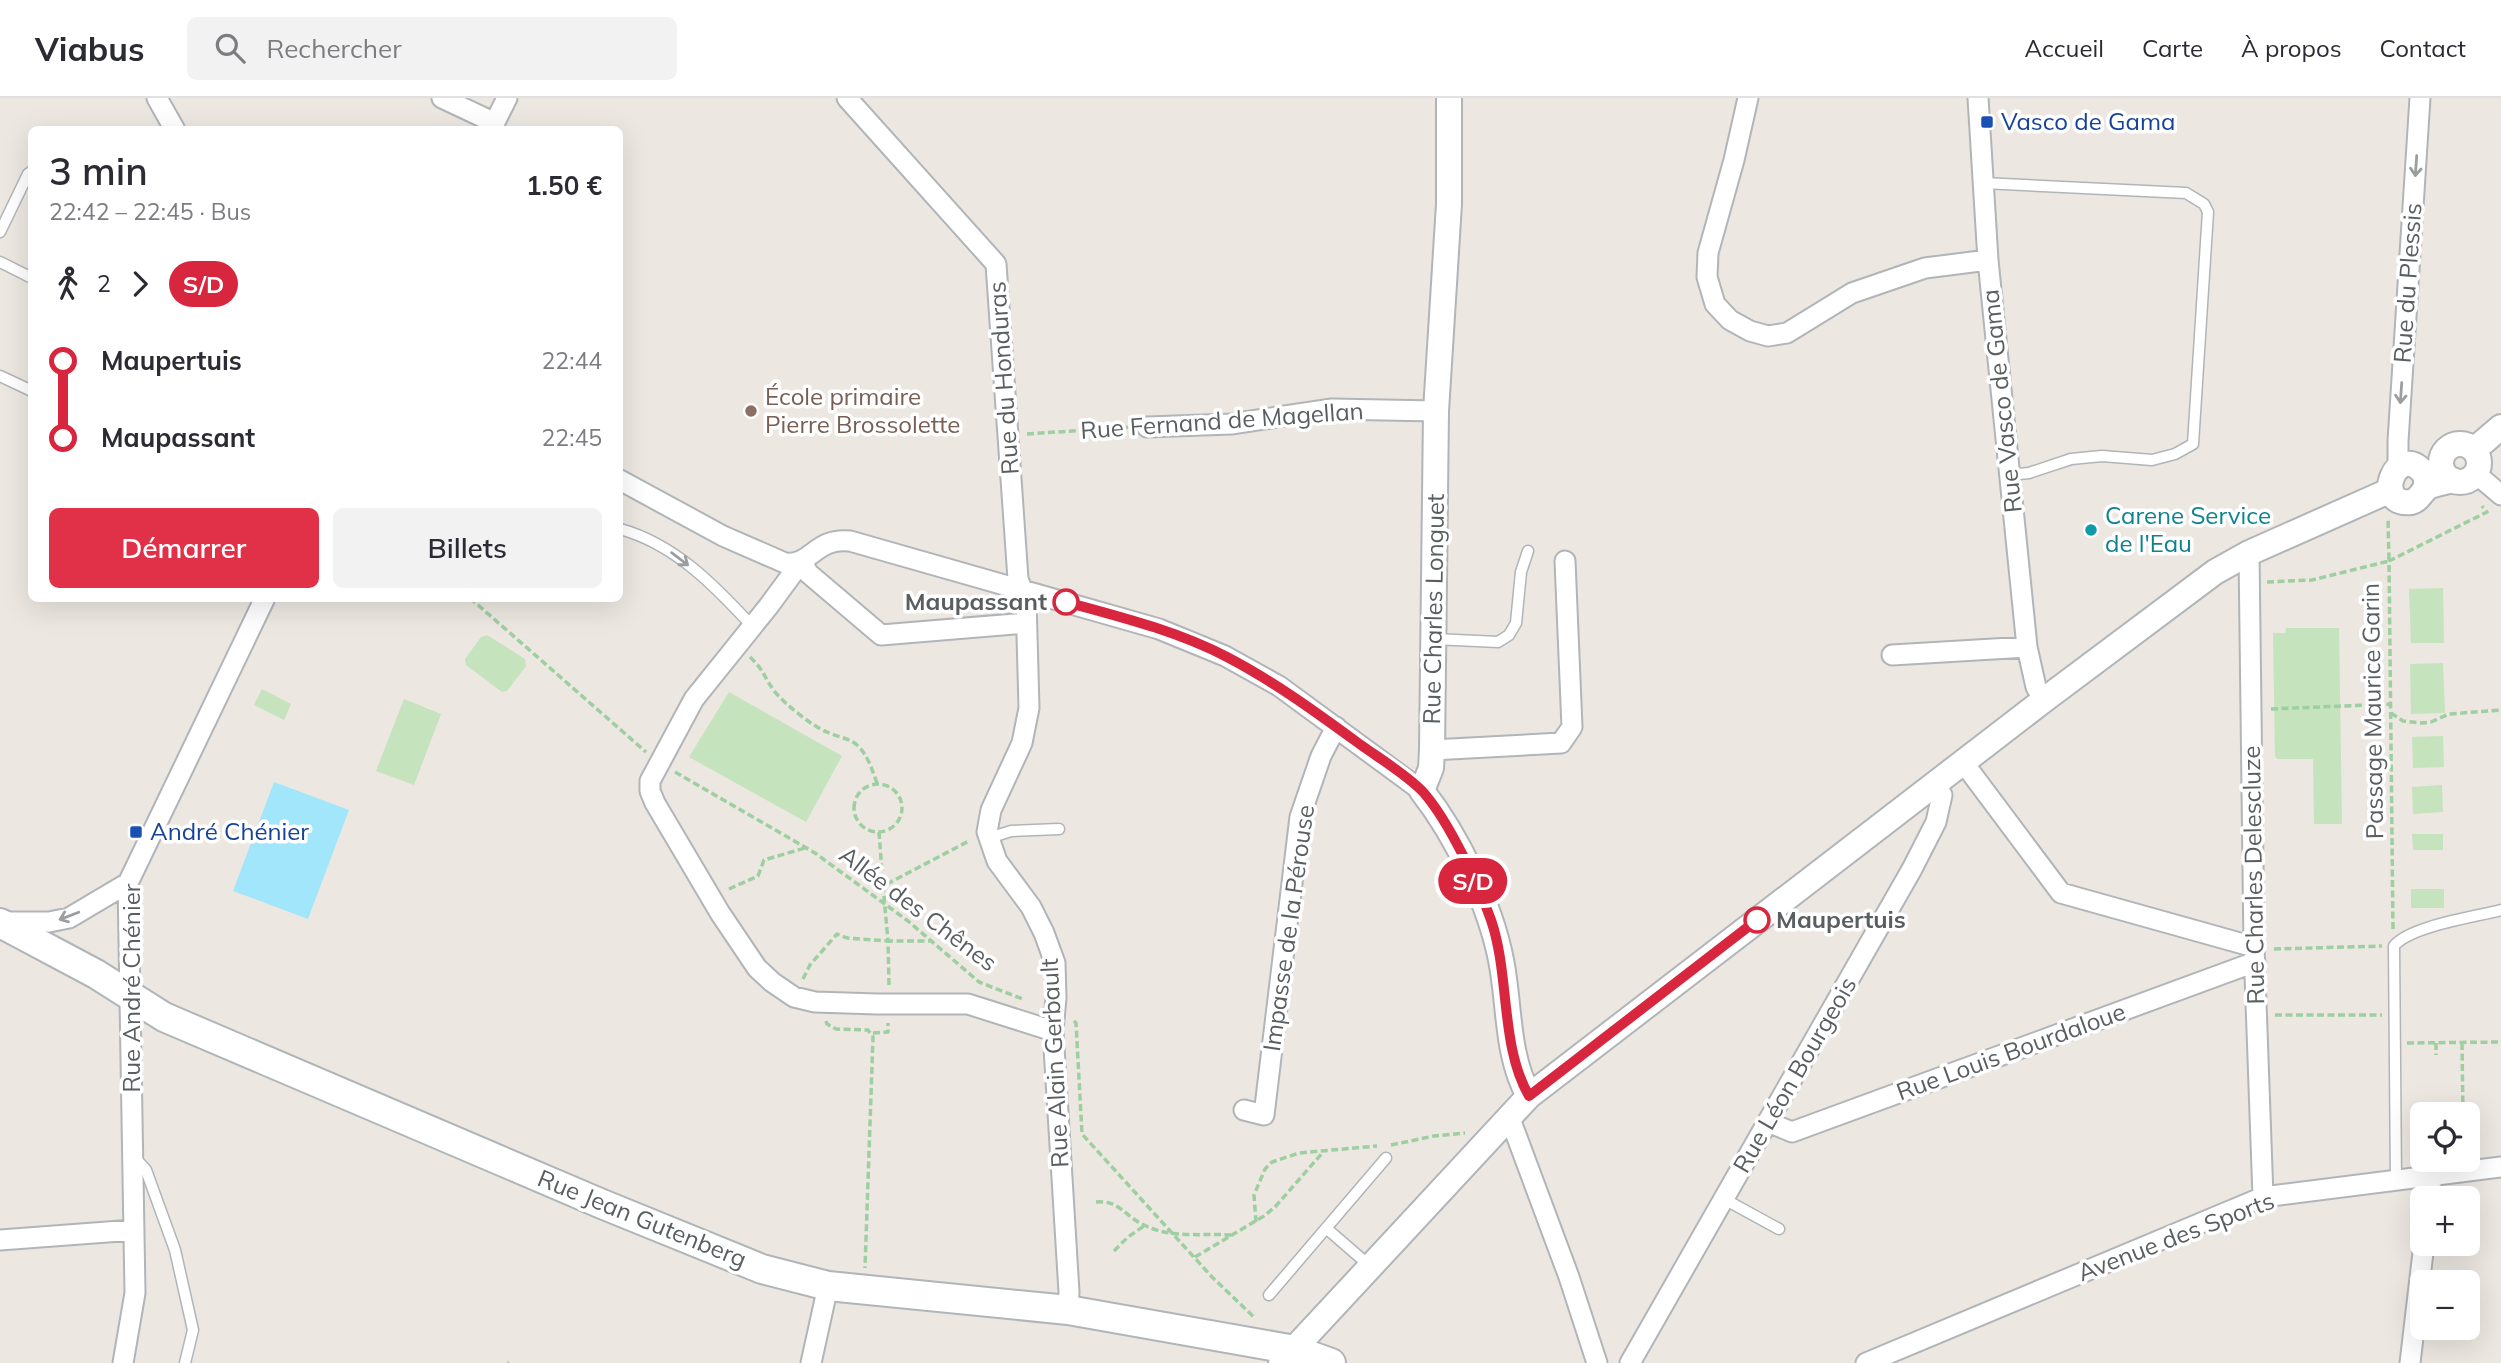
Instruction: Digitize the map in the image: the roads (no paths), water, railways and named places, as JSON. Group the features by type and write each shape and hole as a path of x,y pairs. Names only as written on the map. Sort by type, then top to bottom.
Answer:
{"main road":[{"name":"Rue Jean Gutenberg","path":"0,922 96,974 164,1017 590,1199 762,1269 828,1286 863,1291 1068,1310 1252,1342 1288,1357 1331,1363"}],"street":[{"path":"157,98 173,126"},
{"path":"442,98 493,126 507,98"},
{"name":"Rue du Honduras","path":"847,98 996,264 1018,579 1022,589"},
{"name":"Rue Charles Longuet","path":"1423,791 1431,768 1432,750 1436,411 1449,204 1449,98"},
{"path":"1748,98 1708,253 1707,277 1715,304 1730,320 1750,331 1768,336 1787,333 1852,293 1925,268 1988,260"},
{"name":"Rue Vasco de Gama","path":"1978,98 1988,260 2027,647 2036,687 2044,700"},
{"name":"Rue du Plessis","path":"2404,485 2398,441 2420,98"},
{"name":"Rue Fernand de Magellan","path":"1147,426 1231,424 1332,409 1436,411"},
{"path":"1288,1357 1529,1096 1935,783 2215,572 2249,553 2404,485 2467,468 2501,427"},
{"path":"2404,485 2446,450 2456,444 2463,444 2467,468 2501,495"},
{"path":"623,482 765,556 798,563 881,635 1026,623"},
{"path":"1053,1022 968,1004 888,1005 827,1002 794,997 757,968 711,897 650,791 650,780 694,699 738,647 798,563 830,541 850,541 1022,589 1159,629 1225,656 1279,686 1423,791 1441,815 1491,921 1501,961 1515,1060 1521,1082 1529,1096"},
{"name":"Rue Charles Delescluze","path":"2249,553 2261,953 2263,1197"},
{"path":"1432,750 1561,743 1572,726 1565,561"},
{"path":"988,835 991,810 1022,743 1029,708 1026,599 1022,589"},
{"name":"Rue André Chénier","path":"123,1363 135,1293 128,883 263,602"},
{"path":"1892,655 2027,647"},
{"name":"Impasse de la Pérouse","path":"1244,1110 1264,1115 1300,817 1321,756 1336,726"},
{"path":"1963,762 2061,893 2261,953"},
{"name":"Rue Léon Bourgeois","path":"1630,1363 1912,869 1936,822 1942,795 1935,783"},
{"name":"Rue Alain Gerbault","path":"988,835 997,862 1031,907 1055,963 1056,998 1053,1022 1068,1310"},
{"path":"0,922 50,922 69,918 128,883"},
{"name":"Rue Louis Bourdaloue","path":"1768,1122 1792,1132 2261,953"},
{"path":"1509,1116 1569,1277 1597,1363"},
{"name":"Avenue des Sports","path":"1866,1363 2263,1197 2501,1167"},
{"path":"2431,1186 2432,1177"},
{"path":"0,1240 134,1230"},
{"path":"2410,1363 2423,1256"},
{"path":"811,1363 828,1286"}],"lane":[{"path":"0,232 28,174"},
{"path":"1983,183 2186,193 2204,204 2208,212 2193,444 2175,454 2152,460 2102,456 2071,458 2029,473 2009,475"},
{"path":"0,262 28,276"},
{"path":"0,376 28,389"},
{"path":"623,530 642,535 673,553 718,589 753,627"},
{"path":"1433,639 1499,642 1509,635 1516,623 1521,572 1528,551"},
{"path":"988,835 1011,831 1059,830"},
{"path":"2396,1181 2394,946 2398,941 2418,931 2501,910"},
{"path":"133,1156 146,1170 174,1250 192,1330 185,1363"},
{"path":"1269,1295 1385,1158"},
{"path":"1724,1199 1779,1229"},
{"path":"1326,1228 1371,1267"}],"water":[{"path":"274,782 349,810 308,919 233,891"}],"place":[{"name":"Vasco de Gama","path":"1987,122"},
{"name":"École primaire Pierre Brossolette","path":"751,411"},
{"name":"Carene Service de l'Eau","path":"2091,530"},
{"name":"Maupassant","path":"1066,602"},
{"name":"André Chénier","path":"136,832"},
{"name":"Maupertuis","path":"1757,920"}]}
